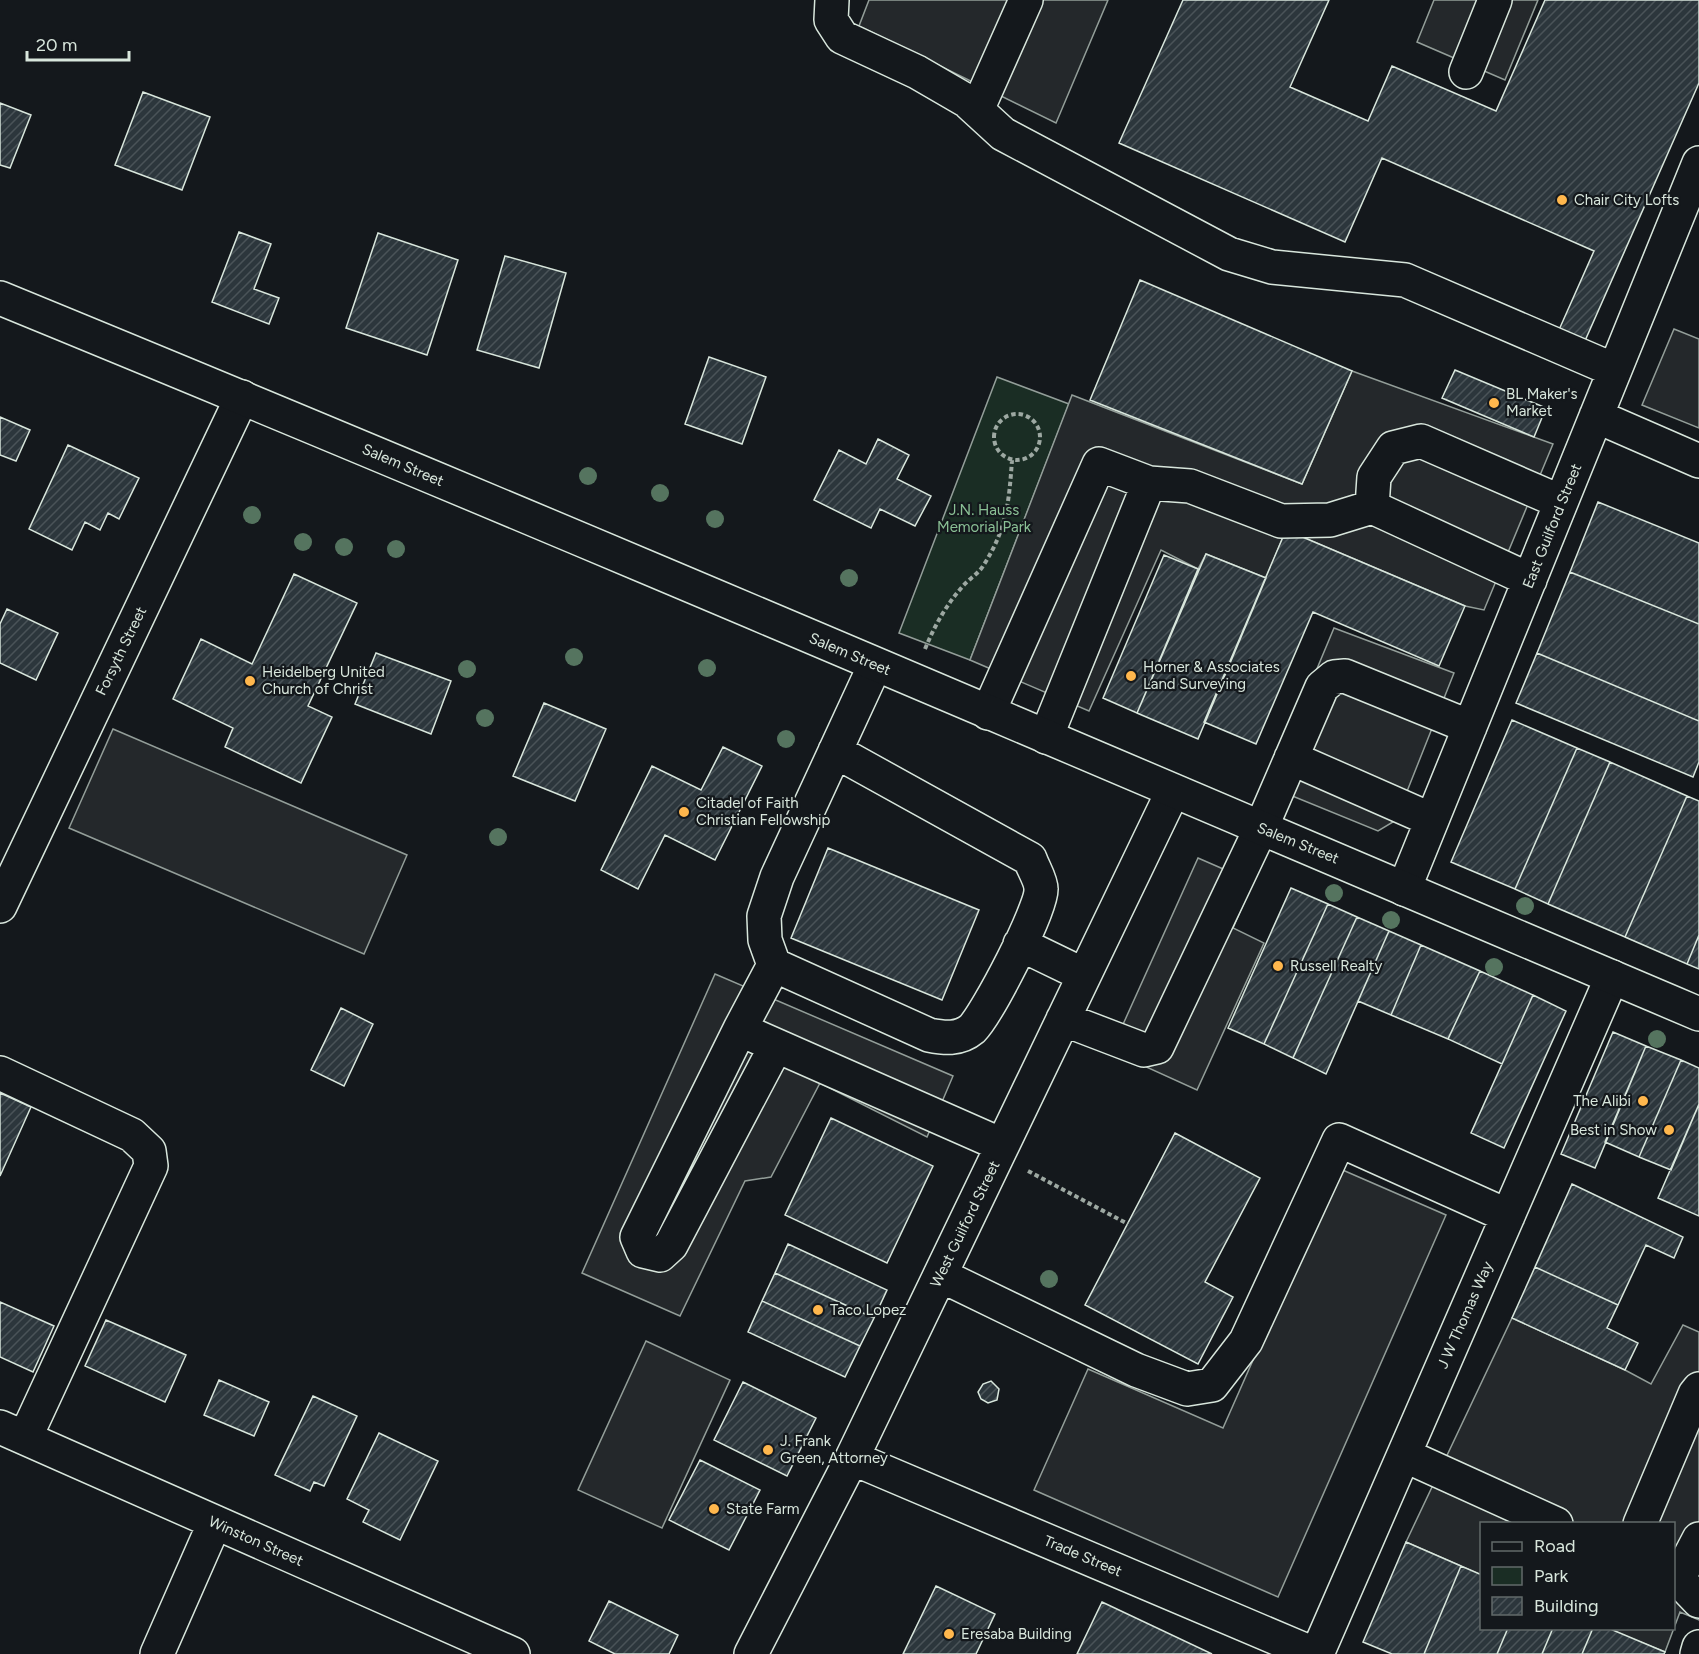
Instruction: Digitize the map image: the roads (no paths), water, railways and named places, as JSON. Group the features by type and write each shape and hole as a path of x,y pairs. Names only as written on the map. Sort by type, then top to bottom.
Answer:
{"street":[{"path":"832,0 831,20 842,37 917,72 968,101 1003,134 1228,254 1272,267 1405,280 1614,370"},
{"path":"977,110 1026,0"},
{"path":"1466,72 1495,0"},
{"name":"East Guilford Street","path":"1404,889 1614,370 1691,203 1699,163"},
{"name":"Salem Street","path":"0,298 243,397 1289,838 1699,1014"},
{"name":"Forsyth Street","path":"0,906 243,397"},
{"path":"1596,416 1699,461"},
{"path":"1372,507 1374,477 1393,448 1421,441 1561,502"},
{"path":"988,713 1099,464 1149,483 1190,486 1281,521 1330,520 1372,507 1530,580"},
{"path":"1046,737 1149,483"},
{"path":"835,751 1030,859 1041,889 1034,914 988,1007 971,1030 949,1039 929,1035 774,965 765,940 764,916 777,877 875,664"},
{"path":"1063,1019 1144,1050 1157,1047 1261,828 1322,687 1334,677 1345,676 1470,728"},
{"path":"1291,759 1432,820"},
{"name":"West Guilford Street","path":"750,1654 852,1458 1173,791"},
{"path":"1020,944 1084,975"},
{"path":"774,965 637,1237 643,1251 660,1255 672,1245 776,1046"},
{"name":"J W Thomas Way","path":"1316,1654 1612,977"},
{"path":"740,1029 1000,1150"},
{"path":"0,1073 132,1135 149,1151 151,1166 12,1433"},
{"path":"940,1275 1136,1370 1187,1389 1212,1385 1246,1341 1339,1140 1508,1216"},
{"path":"1641,1522 1699,1389"},
{"name":"Winston Street","path":"12,1433 214,1522 465,1644 513,1654"},
{"path":"1404,1455 1552,1522"},
{"name":"Trade Street","path":"852,1458 1316,1654"},
{"path":"157,1654 214,1522"},
{"path":"1684,1586 1699,1539"},
{"path":"1697,1654 1699,1647"}],"place":[{"name":"Chair City Lofts","path":"1562,200"},
{"name":"BL Maker's Market","path":"1494,403"},
{"name":"Horner & Associates Land Surveying","path":"1131,676"},
{"name":"Heidelberg United Church of Christ","path":"250,681"},
{"name":"Citadel of Faith Christian Fellowship","path":"684,812"},
{"name":"Russell Realty","path":"1278,966"},
{"name":"The Alibi","path":"1643,1101"},
{"name":"Best in Show","path":"1669,1130"},
{"name":"Taco Lopez","path":"818,1310"},
{"name":"J. Frank Green, Attorney","path":"768,1450"},
{"name":"State Farm","path":"714,1509"},
{"name":"Eresaba Building","path":"949,1634"}],"park label":[{"name":"J.N. Hauss Memorial Park","path":"984,518"}]}
